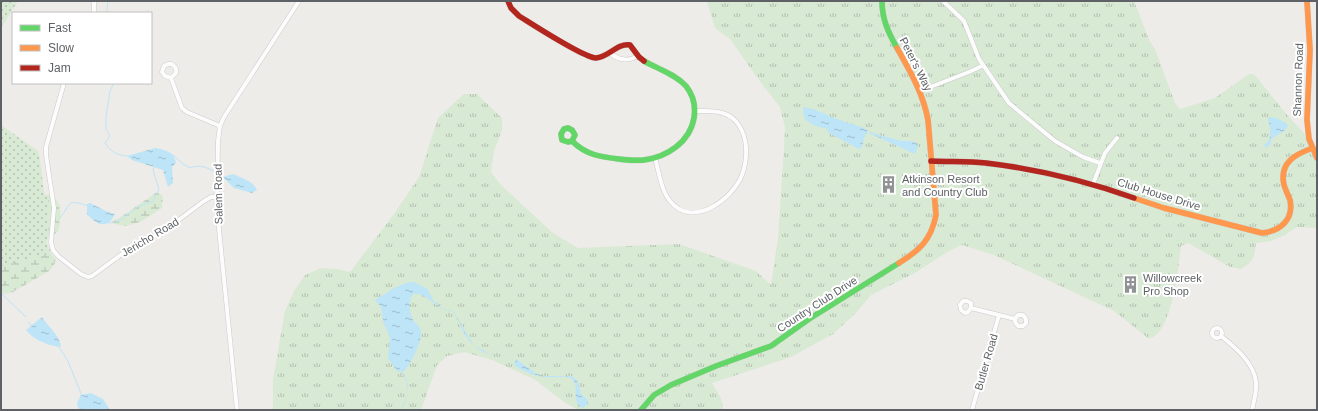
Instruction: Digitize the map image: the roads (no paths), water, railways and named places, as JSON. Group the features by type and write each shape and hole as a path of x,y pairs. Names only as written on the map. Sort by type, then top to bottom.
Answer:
{"street":[{"path":"93,1 94,12"},
{"name":"Salem Road","path":"237,410 216,197 220,126 224,117 299,1"},
{"path":"508,1 511,8 519,16 585,55 596,58 604,57 611,54 621,45 627,44 632,47 639,56 684,84 692,97 695,112 693,124 687,137 670,152 655,158 636,160 598,157 584,151 572,141"},
{"name":"Peter's Way","path":"882,1 882,13 887,30 908,67 925,105 928,120 931,161"},
{"path":"943,1 964,21 982,66 1012,107 1055,140 1083,157 1100,163"},
{"name":"Shannon Road","path":"1307,1 1310,50 1306,120 1308,136 1317,158"},
{"path":"611,54 622,60 630,60 639,56"},
{"path":"920,91 982,66"},
{"path":"171,78 182,108 187,112 220,126"},
{"name":"Jericho Road","path":"64,84 46,147 54,208 51,242 53,250 58,256 85,277 96,274 130,248 164,231 208,199 216,197"},
{"path":"655,158 667,196 671,203 680,209 688,212 696,212 710,208 732,192 742,176 746,157 745,141 740,127 733,118 723,113 695,112"},
{"path":"1093,184 1100,163 1117,138"},
{"name":"Club House Drive","path":"931,161 985,163 1064,176 1171,210 1254,232 1270,233 1280,229 1285,224 1291,210 1291,202 1283,180 1286,164 1298,153 1313,148"},
{"name":"Country Club Drive","path":"641,410 654,395 671,385 716,366 771,346 809,319 920,249 929,236 934,225 936,215 931,161"},
{"path":"972,308 1015,319"},
{"name":"Butler Road","path":"972,410 1000,315"},
{"path":"1221,336 1242,355 1254,375 1256,390 1252,410"}],"water":[{"path":"804,107 864,128 868,131 865,135 862,147 860,149 857,148 829,133 826,128 813,125 804,116"},
{"path":"1269,117 1284,122 1288,125 1285,130 1270,141 1272,142 1266,148 1264,145 1270,136"},
{"path":"870,131 903,141 915,142 918,145 915,154 871,134 870,135"},
{"path":"155,148 168,152 175,159 176,163 172,167 173,183 168,187 163,170 132,160 127,156"},
{"path":"233,174 253,184 257,190 252,193 234,188 223,177"},
{"path":"90,203 115,214 109,222 105,224 98,223 87,214 87,204"},
{"path":"409,282 414,282 428,290 433,300 442,308 454,312 473,345 465,335 453,312 441,308 424,296 413,294 410,300 410,311 412,318 420,328 421,336 415,353 403,372 408,384 405,403 401,410 405,400 407,383 402,372 397,371 388,358 390,338 383,321 381,307 375,300 394,288"},
{"path":"42,317 56,334 61,346 59,347 41,342 29,334 26,330"},
{"path":"475,347 485,351 489,354 485,353"},
{"path":"516,359 535,373 543,376 574,377 581,394 588,400 588,404 583,408 579,406 576,398 574,381 571,378 544,377 531,374 514,365"},
{"path":"91,393 103,399 110,410 79,410 77,403 81,395"}],"waterway":[{"path":"106,12 108,1"},
{"path":"114,84 110,91 106,117 106,129 110,136 105,143 114,152 127,156"},
{"path":"172,156 173,155 190,168 197,166 215,172"},
{"path":"109,223 119,221 137,207 153,201 159,189 153,170 154,167"},
{"path":"60,218 68,206 72,203 88,206"},
{"path":"1,293 26,317"},
{"path":"29,322 31,326"},
{"path":"59,347 68,361 82,396"}],"place":[{"name":"Atkinson Resort and Country Club","path":"889,185"},
{"name":"Willowcreek Pro Shop","path":"1130,284"}]}
